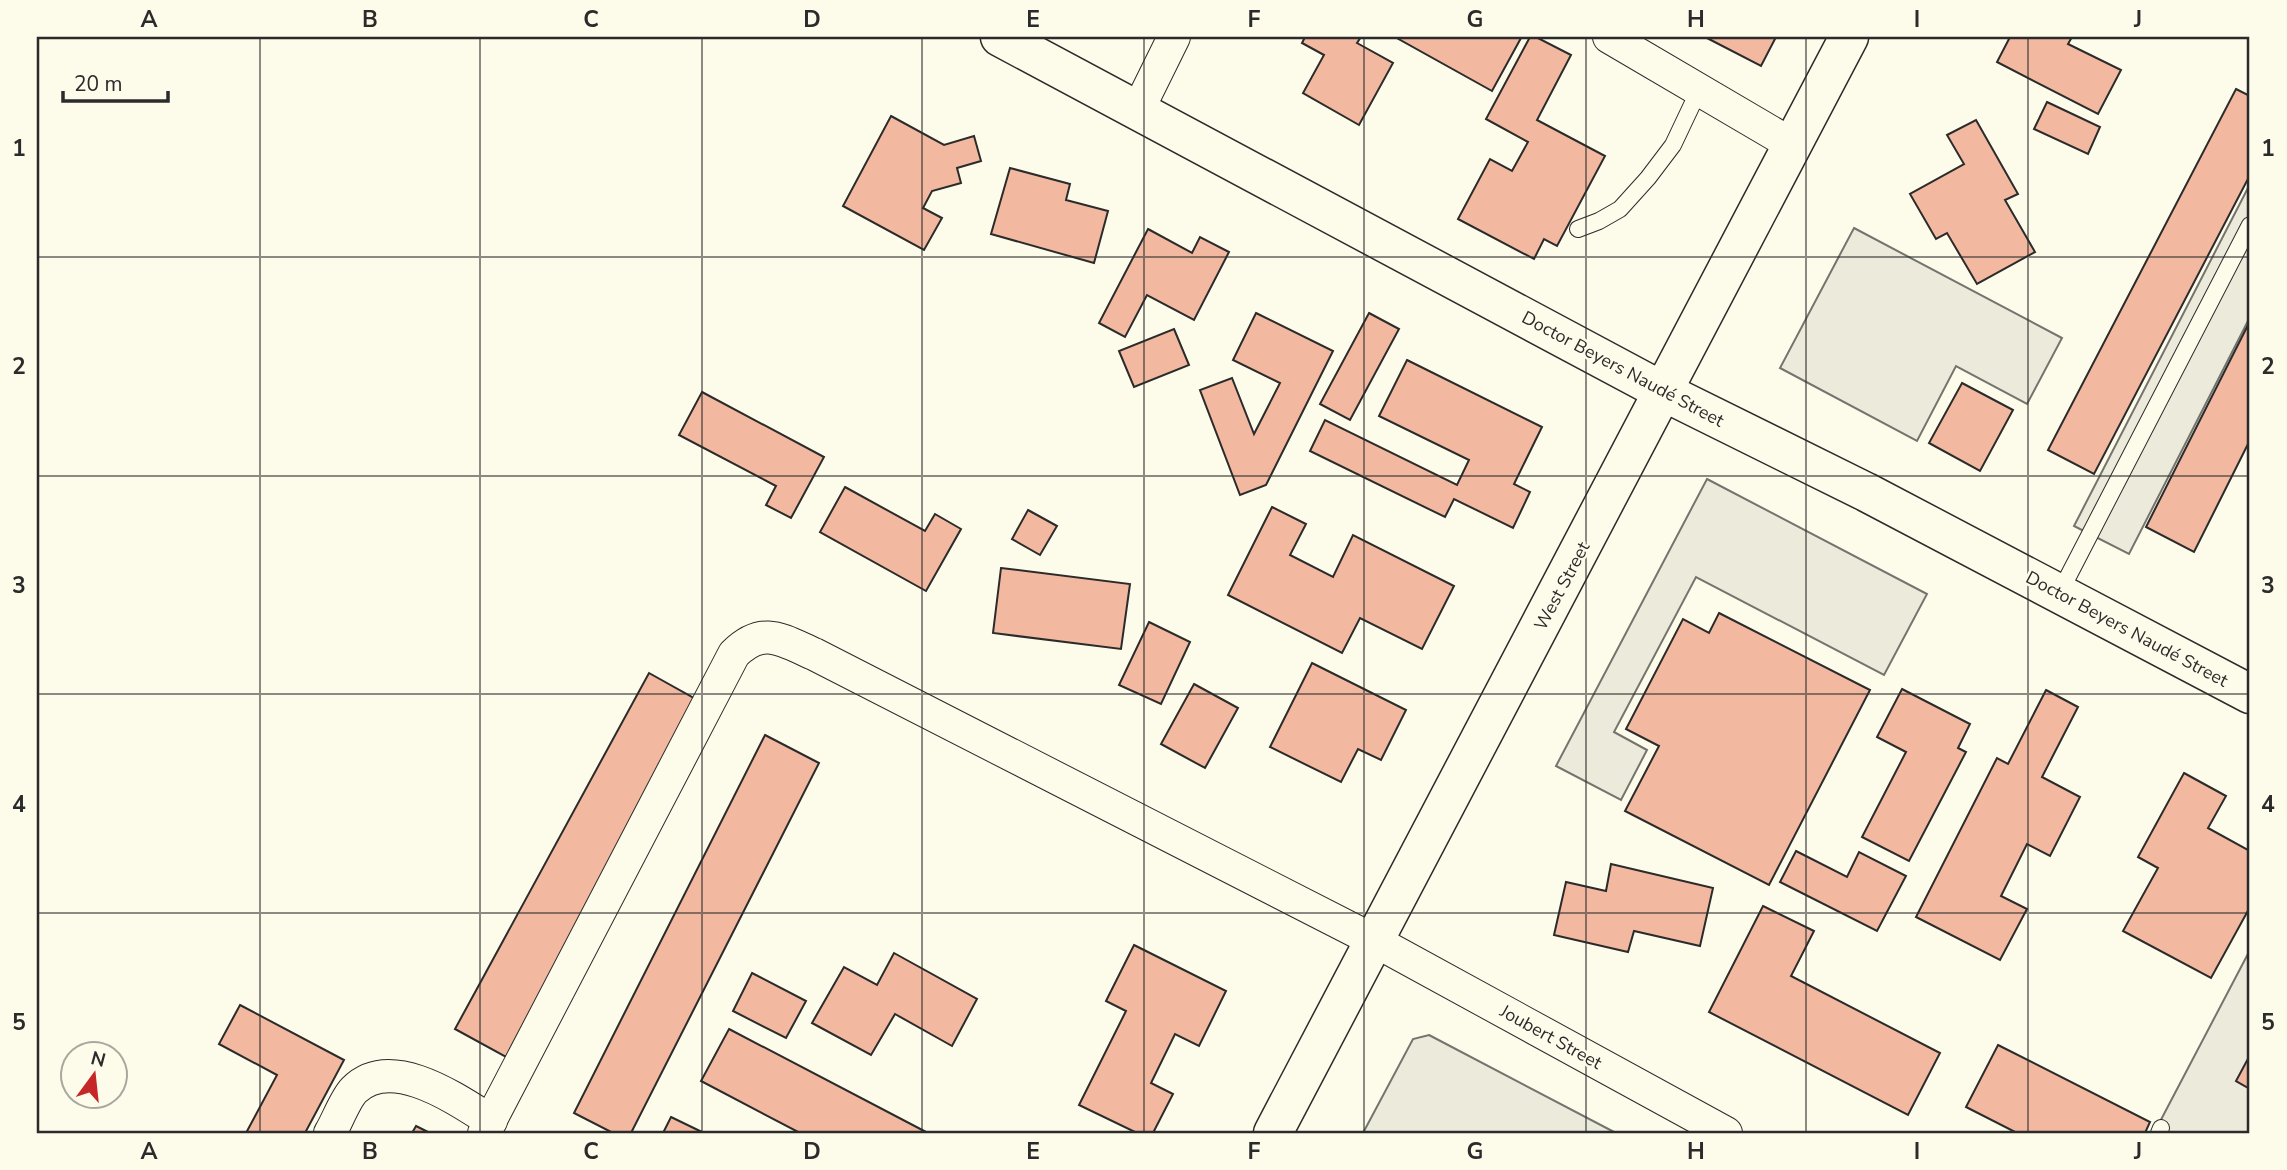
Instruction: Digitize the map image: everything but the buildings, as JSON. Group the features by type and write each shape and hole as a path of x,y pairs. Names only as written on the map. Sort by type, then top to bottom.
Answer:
{"street":[{"name":"Doctor Beyers Naudé Street","path":"1000,37 1664,392 1866,492 2250,694"},
{"path":"1138,110 1174,37"},
{"path":"1609,37 1793,145"},
{"name":"West Street","path":"1273,1133 1849,37"},
{"name":"Joubert Street","path":"488,1127 734,654 742,646 763,636 776,638 814,654 1376,941 1726,1133"},
{"path":"330,1133 354,1091 378,1076 410,1077 456,1099 488,1127"}],"lane":[{"path":"1578,229 1620,209 1648,178 1673,145 1699,90"},
{"path":"2059,593 2250,225"}],"shaded area":[{"path":"2250,184 2250,317 2129,554 2074,526"},
{"path":"1854,228 2062,338 2027,404 1956,366 1917,441 1780,368"},
{"path":"1707,479 1927,594 1884,675 1696,577 1614,732 1647,750 1621,800 1556,766"},
{"path":"2250,950 2250,1133 2154,1133"},
{"path":"1429,1035 1616,1133 1363,1133 1413,1039"}]}
